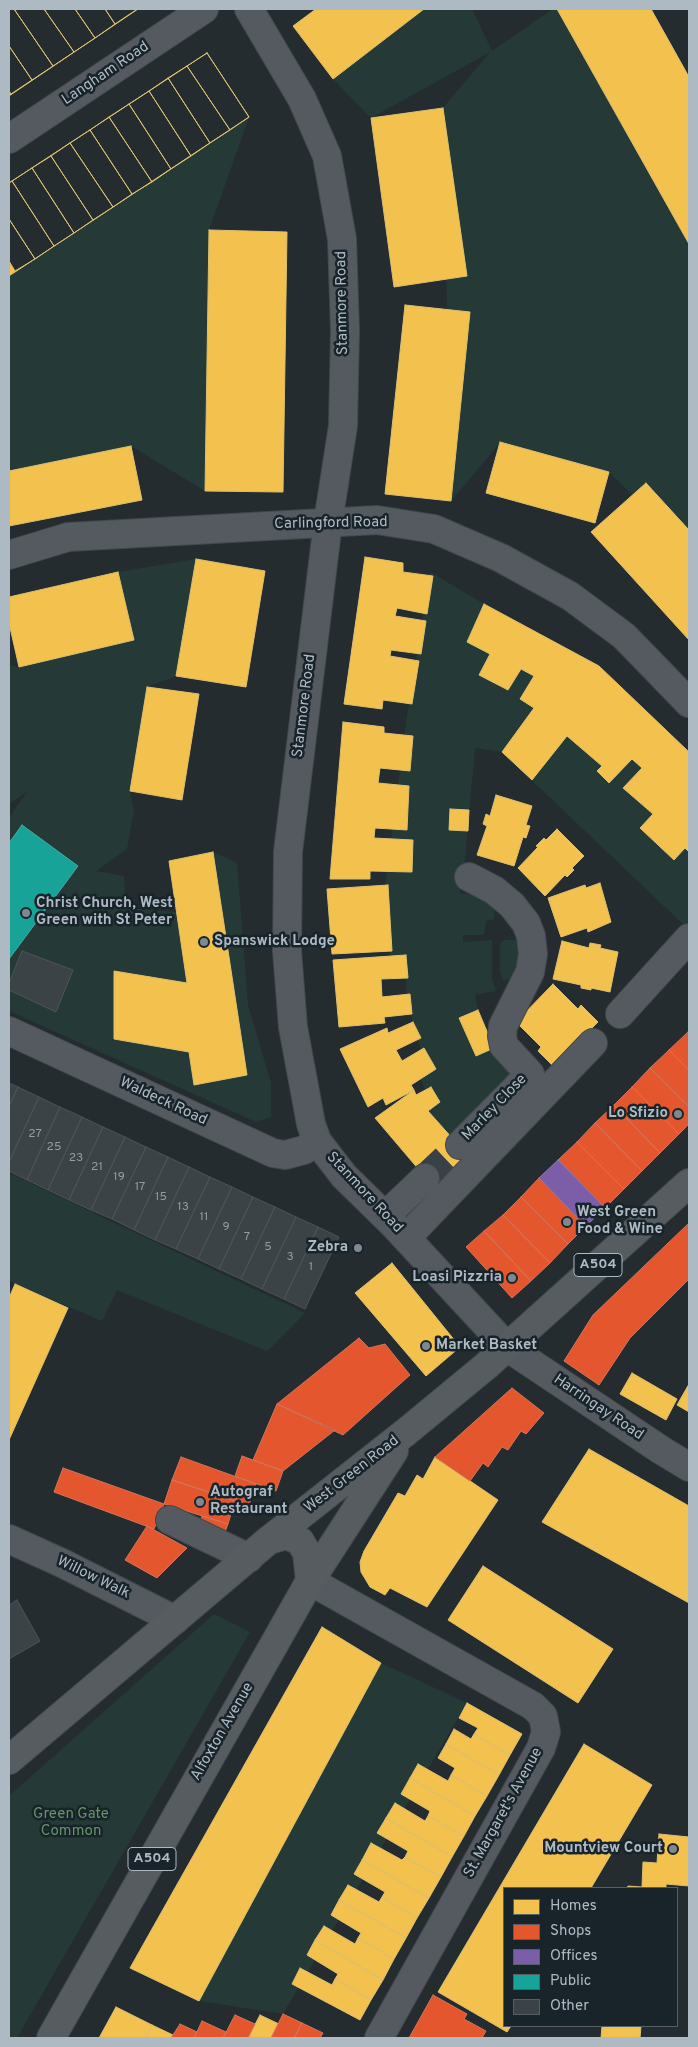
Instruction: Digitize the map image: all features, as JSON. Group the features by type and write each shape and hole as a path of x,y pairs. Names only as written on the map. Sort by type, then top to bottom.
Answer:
{"main road":[{"name":"West Green Road","path":"9,1760 269,1540 406,1432 507,1347 689,1182"},
{"name":"Alfoxton Avenue","path":"51,2038 310,1580 406,1432"},
{"path":"269,1540 286,1535 300,1541 307,1553 310,1580"}],"street":[{"name":"Langham Road","path":"9,139 204,9"},
{"name":"Stanmore Road","path":"249,9 302,99 327,156 342,239 345,330 342,426 328,522 288,852 287,951 293,1027 305,1100 317,1141 344,1176 406,1238 507,1347"},
{"name":"Carlingford Road","path":"9,555 68,537 377,520 434,529 501,558 570,596 624,636 689,703"},
{"name":"Marley Close","path":"460,1145 530,1074 504,1046 502,1036 504,1026 530,972 533,954 531,936 526,923 512,905 494,890 469,877"},
{"path":"620,1014 689,938"},
{"name":"Waldeck Road","path":"9,1031 273,1153 285,1155 304,1150 317,1141"},
{"path":"406,1238 593,1043"},
{"path":"385,1216 425,1178"},
{"name":"Harringay Road","path":"507,1347 689,1467"},
{"path":"170,1520 249,1558"},
{"name":"Willow Walk","path":"9,1539 62,1563 175,1620"},
{"name":"St. Margaret's Avenue","path":"310,1580 533,1706 544,1716 546,1732 541,1748 379,2038"}],"green space":[{"path":"424,9 472,9 492,51 553,9 557,9 689,244 689,551 609,472 501,442 451,501 443,108 490,52 371,118 333,79"},
{"path":"249,117 209,230 205,491 131,446 9,471 9,276"},
{"path":"196,559 176,676 147,687 130,791 134,810 127,849 96,871 124,876 126,908 176,912 213,852 237,863 248,1005 271,1083 271,1117 256,1122 9,1011 9,817 28,791 9,804 9,665 19,667 134,640 118,572"},
{"path":"430,572 484,604 481,631 562,681 689,798 689,923 686,927 502,752 475,748 460,893 474,895 495,902 494,919 486,921 484,935 463,935 463,942 492,940 492,978 496,991 475,995 478,1010 459,1019 476,1056 494,1048 518,1072 453,1138 425,1117 427,1094 419,1075 422,1055 407,1001 405,959 390,960 385,887 406,723"},
{"path":"524,939 517,972 511,978 504,981 500,973 500,944 504,940"},
{"path":"9,1173 305,1313 267,1351 117,1290 102,1321 15,1284 9,1280"},
{"name":"Green Gate Common","path":"214,1614 250,1632 17,2038 9,2038 9,1796"},
{"path":"381,1663 467,1703 283,2014 199,2001"}],"building: Homes":[{"path":"9,9 138,9 9,96"},
{"path":"9,9 14,9 53,66 32,80 9,46"},
{"path":"14,9 44,9 74,52 53,66"},
{"path":"44,9 75,9 95,38 74,52"},
{"path":"75,9 105,9 115,24 95,38"},
{"path":"105,9 135,9 136,10 115,24"},
{"path":"316,9 424,9 333,79 293,26"},
{"path":"557,9 651,9 689,77 689,244"},
{"path":"9,46 32,80 11,94 9,91"},
{"path":"207,53 249,117 9,276 9,183"},
{"path":"207,53 249,117 230,130 187,66"},
{"path":"187,66 230,130 210,143 168,78"},
{"path":"168,78 210,143 191,156 149,91"},
{"path":"149,91 191,156 171,169 129,104"},
{"path":"129,104 171,169 152,182 109,117"},
{"path":"443,108 467,276 394,287 371,118"},
{"path":"109,117 152,182 132,194 90,130"},
{"path":"90,130 132,194 113,207 70,143"},
{"path":"70,143 113,207 93,220 51,156"},
{"path":"51,156 93,220 74,233 32,168"},
{"path":"32,168 74,233 54,246 12,181"},
{"path":"12,181 54,246 35,259 9,219 9,183"},
{"path":"9,219 35,259 15,271 9,261"},
{"path":"209,230 287,232 283,492 205,491"},
{"path":"405,305 470,312 451,501 385,494"},
{"path":"500,442 609,472 595,523 486,493"},
{"path":"131,446 142,500 9,526 9,471"},
{"path":"646,483 689,530 689,640 591,532"},
{"path":"365,557 403,563 403,572 433,576 427,614 397,608 395,616 426,621 421,654 391,650 390,656 419,661 412,704 383,700 382,709 344,704"},
{"path":"196,559 265,571 246,687 176,676"},
{"path":"118,572 134,640 19,667 9,623 9,597"},
{"path":"484,604 599,666 689,752 689,852 685,848 674,860 640,828 653,814 623,788 642,768 632,759 609,783 597,771 602,766 567,736 532,780 502,752 534,708 520,699 534,676 521,669 508,690 479,675 490,654 467,642"},
{"path":"147,687 199,694 182,800 130,791"},
{"path":"343,722 384,727 384,733 413,736 410,771 380,768 378,783 409,786 407,830 375,828 374,838 413,840 412,872 370,871 370,879 330,879"},
{"path":"496,795 532,806 526,825 530,826 526,838 523,837 514,866 477,855 487,826 483,824 486,814 490,816"},
{"path":"450,809 469,810 468,831 449,830"},
{"path":"557,829 584,856 572,868 574,870 567,877 565,875 545,896 518,868 544,838 546,840"},
{"name":"Spanswick Lodge","path":"213,852 247,1075 194,1085 189,1052 114,1039 114,971 187,983 169,861"},
{"path":"600,883 611,922 588,932 587,928 561,937 548,898 585,885 586,888"},
{"path":"388,885 392,951 332,954 327,889"},
{"path":"562,941 589,948 590,943 601,945 600,948 618,952 610,992 581,988 581,985 553,979"},
{"path":"406,955 408,978 381,979 382,997 410,994 412,1014 384,1017 385,1023 339,1027 333,960"},
{"path":"553,984 578,1009 581,1005 598,1022 554,1067 538,1051 541,1047 516,1022"},
{"path":"478,1010 494,1048 476,1056 459,1018"},
{"path":"413,1022 421,1038 396,1050 402,1061 424,1048 436,1069 411,1085 414,1090 386,1105 383,1098 368,1107 340,1049 387,1028 388,1033"},
{"path":"431,1087 440,1102 428,1111 470,1158 437,1191 375,1118 414,1090 416,1095"},
{"path":"392,1263 460,1347 426,1376 355,1293"},
{"path":"15,1284 68,1308 9,1440 9,1298"},
{"path":"632,1373 677,1399 666,1420 620,1394"},
{"path":"689,1384 689,1412 677,1405"},
{"path":"589,1449 689,1506 689,1603 542,1522"},
{"path":"435,1457 498,1500 427,1607 390,1588 385,1595 370,1587 361,1572 360,1562 364,1551 398,1493 405,1496 417,1475 423,1479"},
{"path":"483,1566 613,1649 578,1703 448,1620"},
{"path":"322,1627 381,1663 199,2001 130,1968"},
{"path":"467,1703 522,1734 510,1755 474,1734 478,1728 459,1718"},
{"path":"454,1729 471,1739 474,1734 510,1755 499,1775 446,1744"},
{"path":"446,1744 499,1775 487,1796 451,1775 455,1768 438,1758"},
{"path":"584,1744 652,1785 592,1887 503,1887 503,2027 510,2027 507,2032 438,1992"},
{"path":"418,1764 448,1781 451,1775 487,1796 475,1816 410,1778"},
{"path":"410,1778 475,1816 464,1836 428,1816 430,1811 401,1794"},
{"path":"395,1803 425,1821 428,1816 464,1836 452,1857 386,1818"},
{"path":"386,1818 452,1857 441,1877 405,1857 408,1851 377,1833"},
{"name":"Mountview Court","path":"659,1834 689,1837 689,1886 666,1884 666,1887 642,1887 643,1862 657,1863"},
{"path":"371,1843 402,1860 405,1857 441,1877 429,1898 362,1860"},
{"path":"362,1860 429,1898 417,1918 382,1897 385,1892 354,1874"},
{"path":"348,1885 379,1902 382,1897 417,1918 406,1938 339,1900"},
{"path":"339,1900 406,1938 394,1959 358,1938 361,1933 331,1915"},
{"path":"324,1926 355,1944 358,1938 394,1959 383,1980 315,1940"},
{"path":"315,1940 383,1980 371,2000 335,1979 338,1974 307,1955"},
{"path":"300,1968 332,1985 335,1979 371,2000 360,2020 292,1984"},
{"path":"116,2007 152,2025 145,2038 99,2038"},
{"path":"260,2015 279,2024 271,2038 248,2038"},
{"path":"152,2025 173,2035 171,2038 145,2038"},
{"path":"602,2027 641,2027 640,2038 601,2038"}],"building: Shops":[{"path":"689,1033 689,1070 669,1050"},
{"path":"669,1050 689,1070 689,1107 650,1068"},
{"path":"650,1068 689,1107 689,1124 679,1134 632,1087"},
{"path":"632,1087 679,1134 660,1153 614,1105"},
{"path":"614,1105 660,1153 642,1171 595,1123"},
{"path":"595,1123 642,1171 624,1189 577,1142"},
{"path":"577,1142 624,1189 605,1208 558,1160"},
{"path":"539,1178 586,1226 568,1244 521,1197"},
{"path":"521,1197 568,1244 550,1263 503,1215"},
{"path":"503,1215 550,1263 531,1281 484,1231"},
{"path":"689,1223 689,1279 630,1338 599,1385 564,1361 593,1315"},
{"path":"484,1231 531,1281 512,1298 466,1247"},
{"path":"359,1338 369,1348 385,1344 410,1375 343,1435 277,1404"},
{"path":"512,1388 544,1413 526,1434 521,1431 508,1450 502,1447 488,1467 483,1463 470,1481 435,1457"},
{"path":"277,1404 335,1430 283,1471 253,1460"},
{"path":"242,1456 283,1471 276,1491 235,1476"},
{"path":"181,1457 256,1484 249,1505 172,1480"},
{"path":"63,1468 164,1504 154,1529 54,1492"},
{"name":"Autograf Restaurant","path":"172,1480 235,1501 228,1524 164,1504"},
{"path":"202,1516 228,1524 225,1532 200,1524"},
{"path":"147,1526 187,1548 157,1578 125,1560"},
{"path":"433,1995 467,2014 464,2019 486,2031 482,2038 409,2038"},
{"path":"283,2014 302,2023 294,2038 271,2038"},
{"path":"235,2015 255,2024 248,2038 223,2038"},
{"path":"202,2021 226,2032 223,2038 194,2038"},
{"path":"302,2023 323,2033 320,2038 294,2038"},
{"path":"180,2024 197,2032 194,2038 171,2038"}],"building: Offices":[{"path":"558,1160 605,1208 586,1226 539,1178"}],"building: Public":[{"name":"Christ Church, West Green with St Peter","path":"22,825 78,866 9,959 9,843"}],"building: Other":[{"path":"22,951 73,970 56,1012 9,990 9,983"},
{"path":"9,1083 18,1087 9,1106"},
{"path":"18,1087 39,1097 9,1162 9,1106"},
{"path":"39,1097 60,1107 27,1180 9,1171 9,1162"},
{"path":"60,1107 82,1117 48,1190 27,1180"},
{"path":"82,1117 103,1127 69,1200 48,1190"},
{"path":"103,1127 125,1137 91,1210 69,1200"},
{"path":"125,1137 146,1147 112,1219 91,1210"},
{"path":"146,1147 168,1157 134,1230 112,1219"},
{"path":"168,1157 189,1167 155,1240 134,1230"},
{"path":"189,1167 210,1177 176,1249 155,1240"},
{"path":"210,1177 232,1187 198,1259 176,1249"},
{"path":"232,1187 253,1197 219,1269 198,1259"},
{"path":"253,1197 275,1207 241,1279 219,1269"},
{"path":"275,1207 296,1217 262,1289 241,1279"},
{"path":"296,1217 318,1227 284,1299 262,1289"},
{"path":"318,1227 339,1237 305,1309 284,1299"},
{"path":"17,1600 40,1641 9,1659 9,1605"}],"tunnel":[{"path":"425,1178 460,1145"}],"place":[{"name":"Christ Church, West Green with St Peter","path":"26,913"},
{"name":"Spanswick Lodge","path":"204,942"},
{"name":"Lo Sfizio","path":"678,1114"},
{"name":"West Green Food & Wine","path":"567,1222"},
{"name":"Zebra","path":"358,1248"},
{"name":"Loasi Pizzria","path":"512,1278"},
{"name":"Market Basket","path":"426,1346"},
{"name":"Autograf Restaurant","path":"200,1502"},
{"name":"Mountview Court","path":"673,1849"}]}
